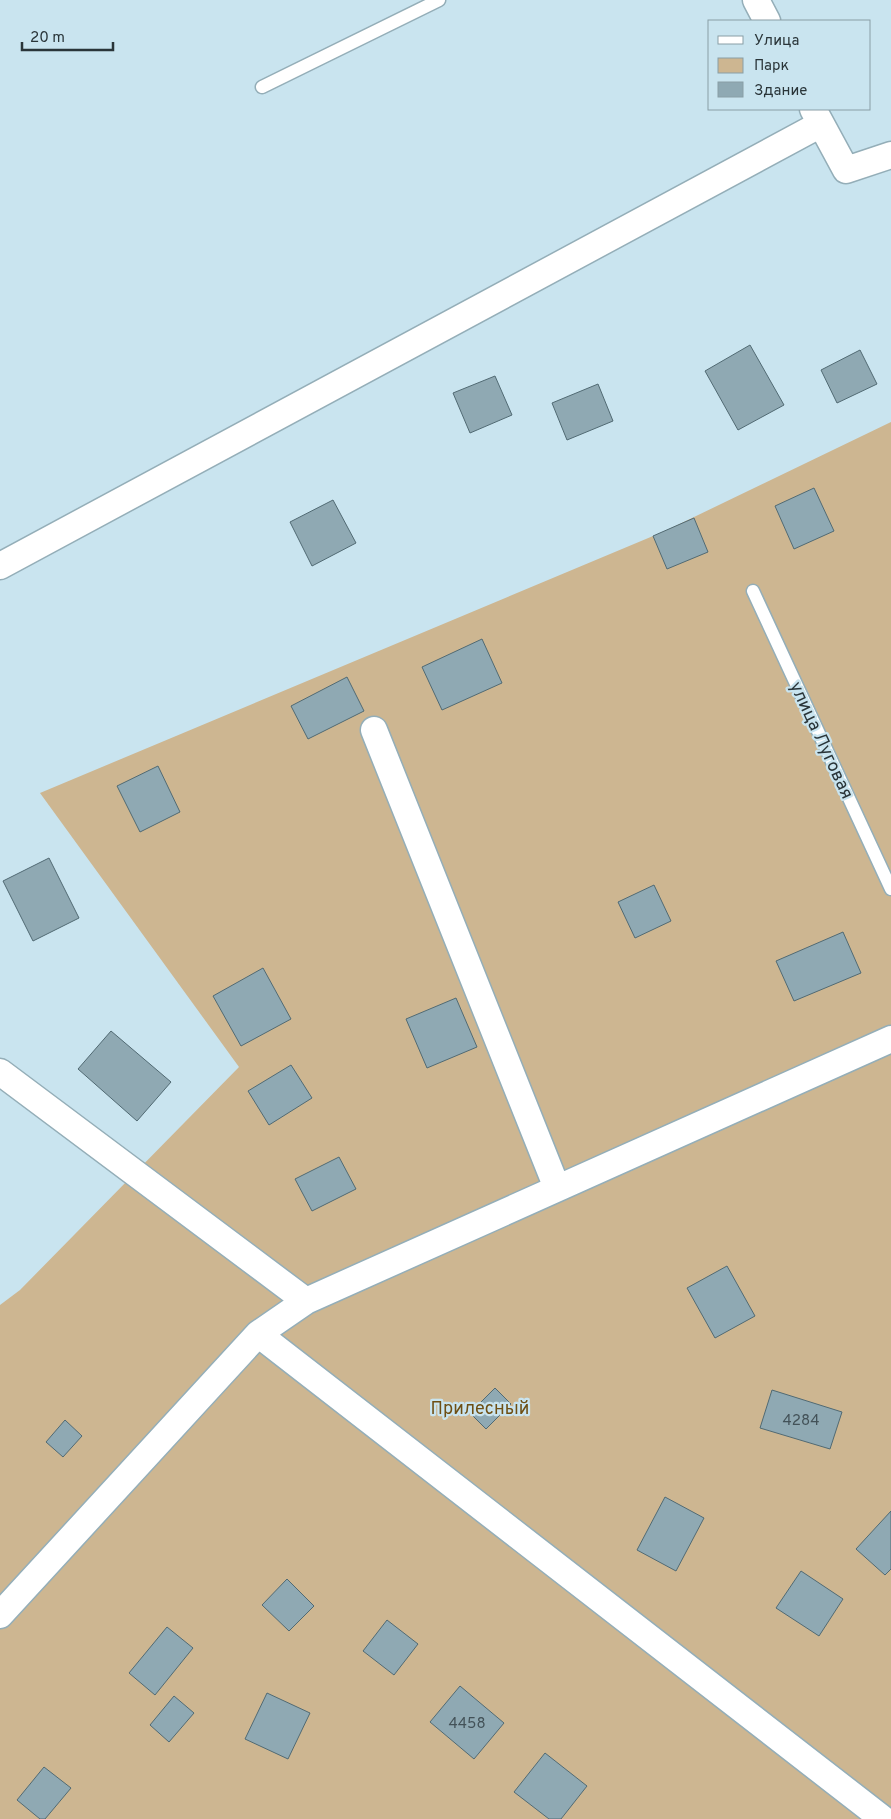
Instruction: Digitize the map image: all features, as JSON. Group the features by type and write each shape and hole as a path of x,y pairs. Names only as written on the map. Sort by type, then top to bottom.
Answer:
{"street":[{"path":"756,0 766,20"},
{"path":"0,566 817,117 846,170 891,155"},
{"path":"374,730 557,1188"},
{"path":"0,1616 258,1334 306,1301 891,1038"},
{"path":"0,1072 306,1301"},
{"path":"258,1334 883,1819"}],"lane":[{"path":"262,87 439,0"},
{"name":"улица Луговая","path":"753,591 891,889"}],"green space":[{"name":"Прилесный","path":"891,422 891,1819 0,1819 0,1305 20,1290 239,1067 40,793 665,531"}],"building":[{"path":"750,345 784,405 738,430 705,371"},
{"path":"860,350 877,384 837,403 821,370"},
{"path":"495,376 512,415 470,433 453,393"},
{"path":"598,384 613,421 567,440 552,403"},
{"path":"814,488 834,531 794,549 775,506"},
{"path":"333,500 356,543 312,566 290,522"},
{"path":"694,518 708,552 667,569 653,536"},
{"path":"482,639 502,683 442,710 422,667"},
{"path":"347,677 364,711 308,739 291,706"},
{"path":"158,766 180,812 140,832 117,786"},
{"path":"49,858 79,918 33,941 3,881"},
{"path":"654,885 671,921 635,938 618,902"},
{"path":"843,932 861,973 794,1001 776,961"},
{"path":"263,968 291,1019 241,1046 213,996"},
{"path":"456,998 477,1047 427,1068 406,1019"},
{"path":"111,1031 171,1082 137,1121 78,1069"},
{"path":"291,1065 312,1098 269,1125 248,1091"},
{"path":"339,1157 356,1189 312,1211 295,1179"},
{"path":"727,1266 755,1316 715,1338 687,1288"},
{"path":"495,1388 511,1404 486,1429 470,1413"},
{"path":"772,1390 842,1412 830,1449 760,1428"},
{"path":"65,1420 82,1436 63,1457 46,1442"},
{"path":"665,1497 704,1518 676,1571 637,1550"},
{"path":"891,1511 891,1569 885,1575 856,1549"},
{"path":"801,1571 843,1599 819,1636 776,1608"},
{"path":"287,1579 314,1606 289,1631 262,1605"},
{"path":"387,1620 418,1644 394,1675 363,1651"},
{"path":"167,1627 193,1648 155,1695 129,1673"},
{"path":"460,1686 504,1723 474,1759 430,1722"},
{"path":"267,1693 310,1713 288,1759 245,1739"},
{"path":"174,1696 194,1713 169,1742 150,1725"},
{"path":"545,1753 587,1786 561,1819 549,1819 514,1792"},
{"path":"44,1767 71,1788 45,1819 40,1819 17,1800"}]}
